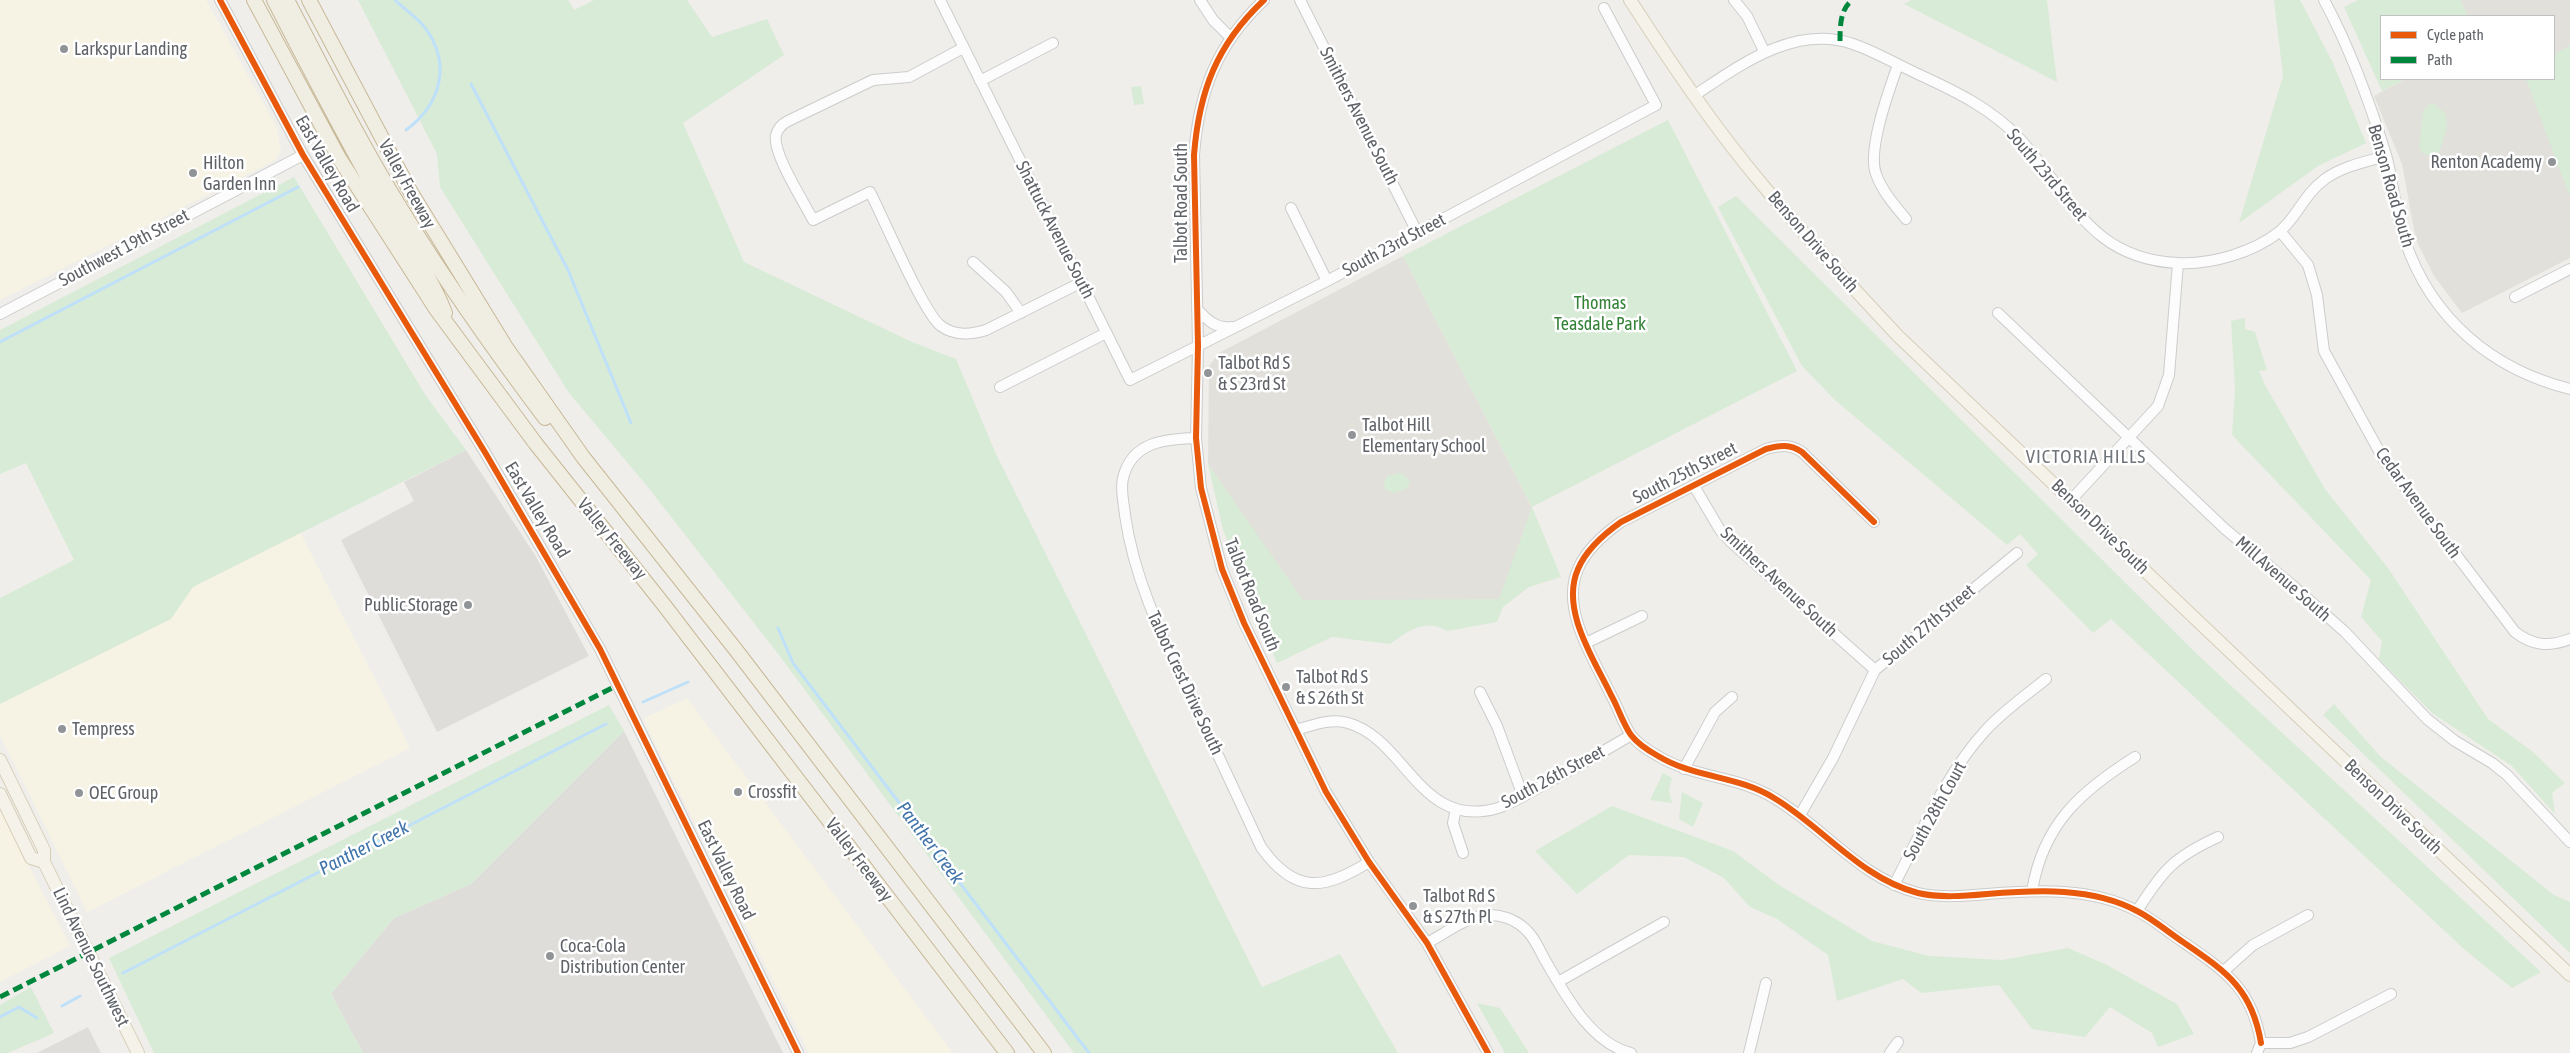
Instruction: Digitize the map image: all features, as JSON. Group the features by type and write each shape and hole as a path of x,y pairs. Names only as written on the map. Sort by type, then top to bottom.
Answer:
{"highway":[{"name":"Valley Freeway","path":"254,0 344,166 407,267 453,332 536,444 664,605 1007,1053"},
{"path":"274,0 378,196 435,287 453,332"},
{"path":"287,0 353,128 401,210 457,295 531,400 568,448 583,457"},
{"name":"Valley Freeway","path":"309,0 410,191 441,245 505,346 583,457 747,665 1044,1053"}],"main road":[{"name":"Benson Drive South","path":"1630,0 1695,95 1760,182 1832,266 1898,336 2570,975"},
{"name":"Lind Avenue Southwest","path":"0,760 44,850 44,862 138,1053"},
{"name":"Lind Avenue Southwest","path":"0,794 31,858 44,862"}],"street":[{"name":"East Valley Road","path":"220,0 302,155 486,454 600,649 798,1053"},
{"name":"Shattuck Avenue South","path":"940,0 1130,380"},
{"path":"1200,0 1213,20 1230,37"},
{"name":"Talbot Road South","path":"1264,0 1230,37 1210,76 1196,127 1194,155 1198,346 1196,438 1201,488 1222,569 1244,623 1326,792 1369,862 1427,943 1488,1053"},
{"name":"Smithers Avenue South","path":"1300,0 1417,232"},
{"path":"1734,0 1747,16 1764,51"},
{"name":"Benson Road South","path":"2324,0 2348,52 2386,156 2404,239 2414,264 2427,288 2451,319 2497,360 2546,383 2570,389"},
{"name":"South 23rd Street","path":"1130,380 1327,281 1656,105 1604,8"},
{"name":"South 23rd Street","path":"1695,95 1764,51 1807,40 1830,40 1852,44 1967,97 1997,117 2021,140 2080,217 2098,235 2136,255 2178,263"},
{"path":"980,81 1053,43"},
{"path":"963,48 909,77 873,80 788,121 779,128 776,136 778,152 813,220 870,192 932,317 941,326 960,334 974,334 986,330 1082,282"},
{"path":"1898,65 1884,105 1873,162 1881,185 1906,219"},
{"name":"Southwest 19th Street","path":"0,314 302,155"},
{"path":"2071,500 2158,406 2164,393 2169,375 2178,263 2204,262 2258,244 2280,231 2304,199 2326,178 2340,170 2386,156"},
{"path":"1291,208 1327,281"},
{"name":"Cedar Avenue South","path":"2280,231 2311,272 2317,295 2324,351 2384,460 2515,632 2525,640 2536,644 2558,644 2570,639"},
{"path":"973,262 1006,292 1021,313"},
{"path":"2515,297 2570,269"},
{"path":"1197,309 1210,322 1224,328 1236,327"},
{"name":"Mill Avenue South","path":"1998,313 2224,529 2292,584 2345,632 2427,719 2507,775 2570,842"},
{"path":"1000,387 1106,333"},
{"name":"Talbot Crest Drive South","path":"1196,438 1166,439 1152,442 1140,452 1123,477 1122,492 1127,526 1143,591 1261,847 1271,861 1295,880 1311,884 1338,879 1369,862"},
{"name":"South 25th Street","path":"1631,736 1586,643 1575,611 1574,584 1578,570 1597,542 1621,522 1766,449 1779,445 1793,446 1802,452 1874,522"},
{"name":"Smithers Avenue South","path":"1694,486 1720,530 1731,542 1875,670"},
{"name":"South 27th Street","path":"1800,815 1832,758 1875,670 2017,553"},
{"path":"1586,643 1642,616"},
{"name":"South 28th Court","path":"1894,885 1950,778 1964,756 2003,713 2046,679"},
{"path":"1480,692 1497,726 1523,796"},
{"path":"1684,769 1715,712 1732,697"},
{"name":"South 26th Street","path":"1296,730 1331,721 1348,723 1364,730 1391,752 1415,782 1430,795 1456,808 1475,811 1498,808 1523,796 1631,736"},
{"path":"1631,736 1659,756 1684,769 1740,784 1772,796 1800,815 1873,874 1894,885 1919,893 1952,896 2032,891 2097,896 2137,911 2224,970 2243,992 2252,1008 2261,1043 2257,1053"},
{"path":"2032,891 2036,864 2062,819 2080,798 2102,778 2135,757"},
{"path":"1456,808 1453,823 1463,854"},
{"path":"2137,911 2157,879 2170,865 2191,850 2218,837"},
{"path":"1427,943 1466,921 1496,914 1507,917 1530,934 1558,982 1584,1019 1605,1041 1631,1053"},
{"path":"2224,970 2253,945 2308,915"},
{"path":"1558,982 1664,922"},
{"path":"1750,1053 1766,983"},
{"path":"2261,1043 2290,1043 2308,1037 2391,994"},
{"path":"1890,1053 1898,1042"}],"shaded area":[{"path":"0,0 206,0 277,128 281,152 274,161 0,300"},
{"path":"2460,0 2570,0 2570,258 2462,313 2434,276 2416,240 2402,164 2374,96 2403,80 2555,80 2555,15 2468,15"},
{"name":"Talbot Hill Elementary School","path":"1403,256 1532,507 1511,601 1304,606 1208,464 1209,366 1219,353"},
{"name":"Public Storage","path":"466,450 535,555 589,656 437,732 341,540 414,501 404,482"},
{"path":"300,532 410,748 87,912 0,735 0,685"},
{"path":"687,698 953,1053 809,1053 643,719"},
{"path":"624,731 783,1053 363,1053 331,994 394,918 471,884"},
{"path":"0,809 70,946 0,982"},
{"path":"88,1027 101,1053 37,1053"}],"green space":[{"path":"358,0 568,0 574,10 594,0 687,0 712,37 767,19 784,55 683,123 744,262 912,342 956,359 996,454 1262,987 1340,954 1398,1053 1074,1053 779,655 647,486 569,393 440,187 437,154"},
{"path":"1911,0 2047,0 2057,82 1904,4"},
{"path":"2274,0 2300,0 2333,63 2366,143 2318,166 2239,223 2283,76"},
{"path":"2358,0 2460,0 2468,15 2380,15 2380,80 2403,80 2382,91 2344,7"},
{"path":"2570,45 2570,197 2526,80 2555,80 2555,54"},
{"path":"1141,86 1144,104 1134,105 1131,87"},
{"path":"2432,102 2446,114 2447,127 2439,153 2432,156 2422,153 2419,147 2423,111"},
{"name":"Thomas Teasdale Park","path":"1668,120 1797,371 1532,507 1403,256"},
{"path":"294,177 426,396 466,450 193,587 171,619 0,704 0,598 74,560 26,463 0,474 0,330"},
{"path":"1736,196 2200,657 2541,972 2512,988 2465,950 2111,619 2093,633 2026,565 2038,554 2020,534 2007,545 1835,400 1802,366 1718,207"},
{"path":"2245,318 2245,329 2255,332 2267,370 2259,371 2265,385 2325,489 2388,568 2488,719 2533,752 2565,783 2552,793 2555,814 2512,766 2432,713 2379,659 2382,641 2361,617 2371,580 2232,435 2235,389 2231,321"},
{"path":"1208,464 1303,600 1499,599 1532,507 1561,577 1529,587 1503,607 1497,622 1447,631 1439,627 1424,626 1410,631 1390,644 1332,637 1277,663 1223,530"},
{"path":"1400,473 1408,478 1410,483 1406,489 1393,493 1385,489 1384,482 1387,476"},
{"path":"2334,704 2381,757 2554,895 2570,902 2570,953 2323,715"},
{"path":"609,705 624,731 471,884 394,918 331,994 363,1053 154,1053 109,958"},
{"path":"1663,773 1672,778 1669,790 1672,803 1650,800"},
{"path":"1682,792 1703,803 1693,827 1679,819"},
{"path":"1612,806 1733,851 1779,885 1872,941 1929,956 2002,960 2068,948 2105,964 2177,1004 2194,1034 2158,1047 2152,1033 2110,1007 2085,1037 2032,1029 1999,985 1921,993 1903,979 1837,1001 1828,955 1777,919 1750,907 1724,878 1684,857 1629,855 1577,894 1535,851"},
{"path":"31,987 54,1033 8,1053 0,1053 0,1005"},
{"path":"1477,1003 1500,1008 1529,1053 1505,1053"}],"waterway":[{"path":"395,0 426,29 439,56 439,84 434,97 418,120 406,130"},
{"path":"471,84 568,270 631,423"},
{"path":"0,342 298,187"},
{"name":"Panther Creek","path":"778,628 793,663 1089,1053"},
{"name":"Panther Creek","path":"643,702 688,682"},
{"name":"Panther Creek","path":"123,973 606,724"},
{"name":"Panther Creek","path":"62,1006 80,996"},
{"name":"Panther Creek","path":"0,1017 19,1007 37,1018"}],"marked path":[{"path":"1840,41 1843,13 1853,0"},
{"path":"0,997 618,685"}],"cycle path":[{"path":"220,0 303,155 486,454 600,649 798,1053"},
{"path":"1264,0 1234,34 1213,70 1200,110 1194,155 1198,346 1196,438 1201,488 1222,569 1244,623 1326,792 1369,862 1427,943 1488,1053"},
{"path":"1874,522 1802,452 1789,446 1780,446 1766,449 1621,522 1602,537 1581,562 1574,585 1573,601 1581,634 1631,735 1647,749 1672,763 1686,769 1746,785 1774,798 1860,864 1897,886 1926,895 1943,896 2045,891 2064,892 2102,898 2120,903 2137,911 2224,972 2251,1008 2261,1043"}],"place":[{"name":"Larkspur Landing","path":"64,49"},
{"name":"Renton Academy","path":"2552,162"},
{"name":"Hilton Garden Inn","path":"193,173"},
{"name":"Talbot Rd S & S 23rd St","path":"1208,373"},
{"name":"Talbot Hill Elementary School","path":"1352,435"},
{"name":"Public Storage","path":"468,605"},
{"name":"Talbot Rd S & S 26th St","path":"1286,687"},
{"name":"Tempress","path":"62,729"},
{"name":"Crossfit","path":"738,792"},
{"name":"OEC Group","path":"79,793"},
{"name":"Talbot Rd S & S 27th Pl","path":"1413,906"},
{"name":"Coca-Cola Distribution Center","path":"550,956"}],"district":[{"name":"VICTORIA HILLS","path":"2086,457"}]}
